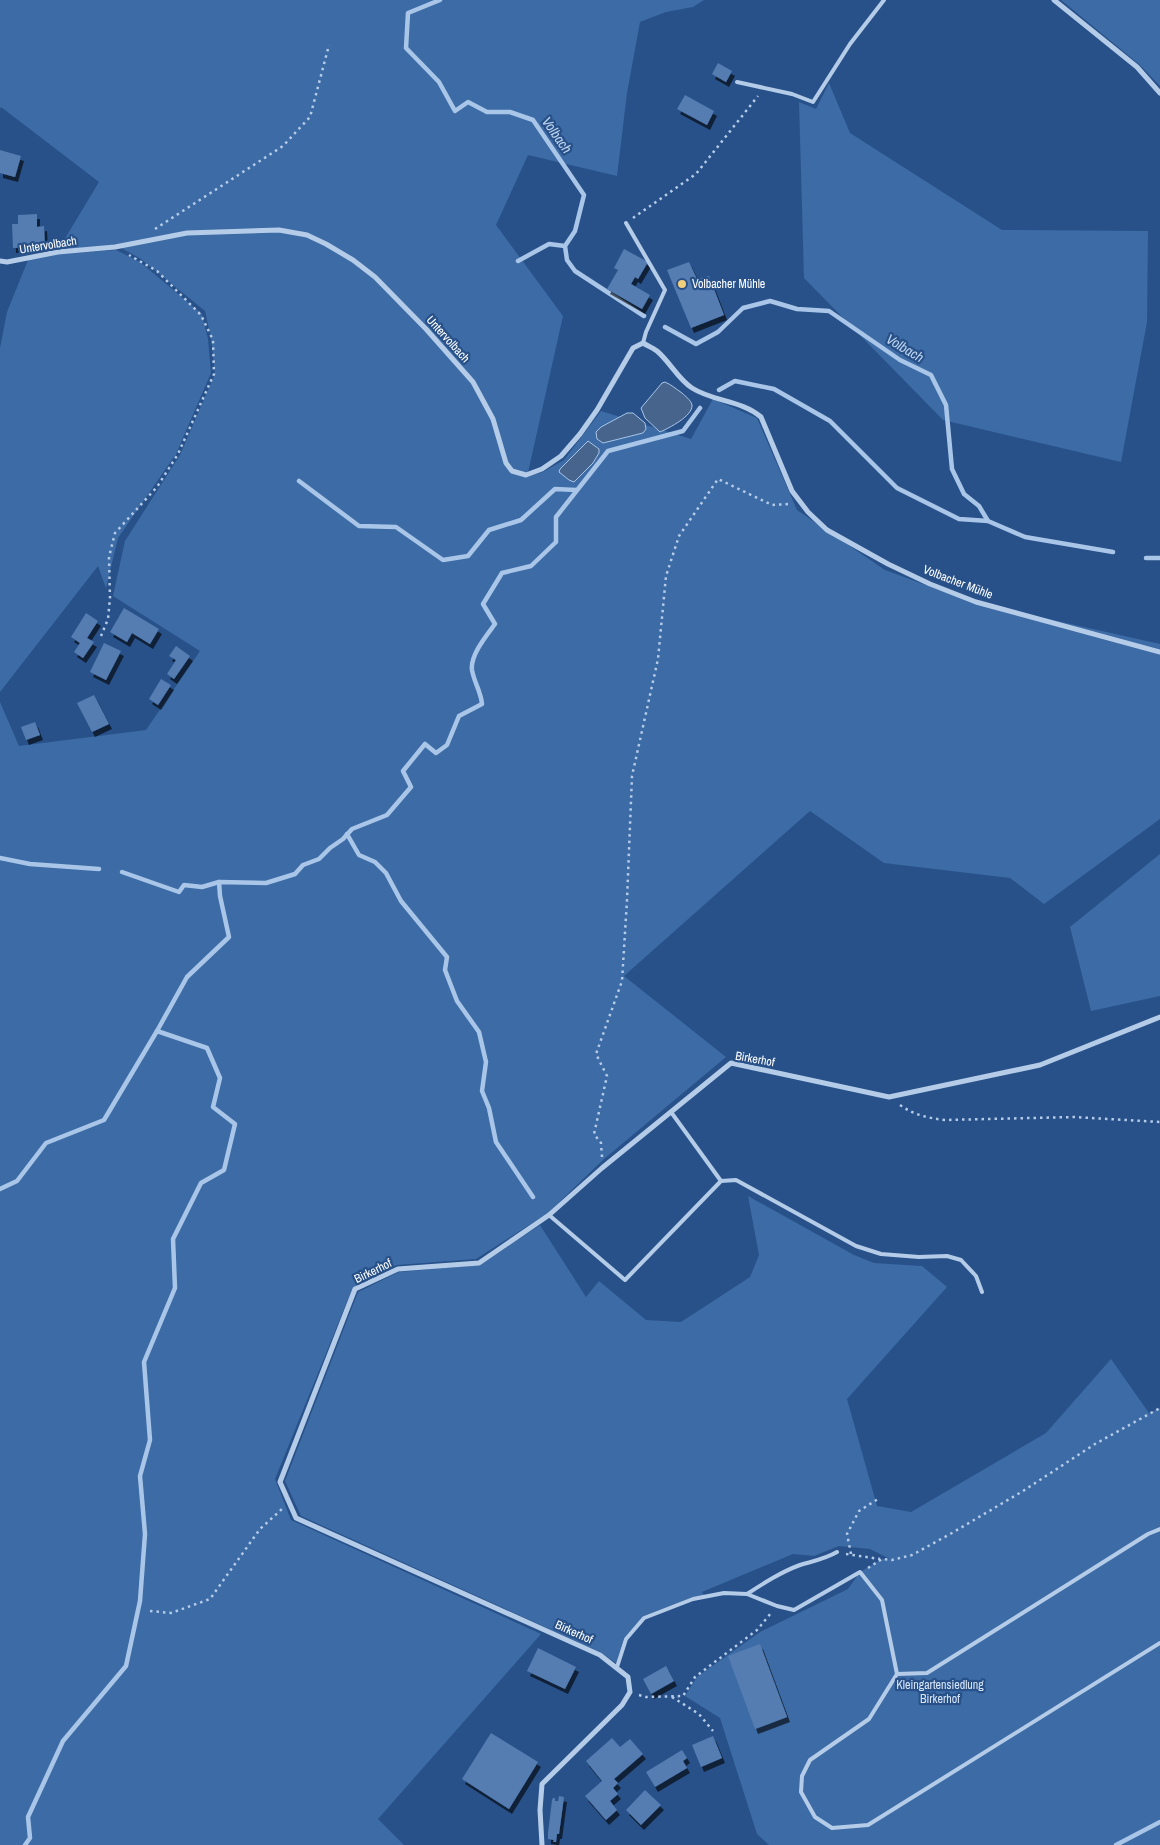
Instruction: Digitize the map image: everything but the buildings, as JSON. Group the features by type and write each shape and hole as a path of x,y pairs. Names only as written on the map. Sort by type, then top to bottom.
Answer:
{"street":[{"path":"1054,0 1137,68 1160,92"},
{"name":"Untervolbach","path":"0,261 6,262 58,252 115,247 187,233 279,230 307,236 326,244 353,260 375,277 426,328 473,382 493,419 506,463 517,474 526,475 542,469 561,456 597,410 633,348 644,343"},
{"name":"Volbacher Mühle","path":"644,343 657,352 690,387 705,395 751,409 760,417 792,491 800,504 827,530 888,564 930,584 976,602 1160,652"},
{"name":"Birkerhof","path":"630,1692 628,1677 600,1655 296,1518 280,1482 355,1289 398,1269 479,1262 549,1215 602,1168 730,1063 889,1097 1040,1065 1160,1018"},
{"path":"542,1845 540,1810 542,1784 622,1705 630,1692"}],"lane":[{"path":"737,82 792,94 813,102 850,44 884,0"},
{"path":"626,223 665,290 646,332 644,343"},
{"path":"671,1112 721,1181"},
{"path":"549,1215 625,1280 721,1181 736,1180 856,1246 881,1254 919,1257 947,1256 961,1260 976,1276 982,1292"},
{"path":"897,1674 927,1673 1148,1534 1160,1529"},
{"path":"747,1594 767,1581 799,1566 829,1557 837,1552"},
{"path":"617,1667 626,1639 644,1618 693,1599 724,1593 747,1594 777,1606 794,1610 860,1572 882,1600 897,1674 869,1719 810,1760 802,1776 802,1792 815,1817 832,1828 868,1825 1160,1643"}],"path":[{"path":"155,229 283,146 310,117 329,45"},
{"path":"626,223 696,174 765,88"},
{"path":"101,636 108,618 110,598 109,558 115,533 157,487 178,454 214,374 213,340 201,316 157,271 115,247"},
{"path":"602,1168 601,1143 594,1134 607,1076 596,1054 622,981 628,900 632,776 658,659 666,576 680,536 718,478 772,505 800,504"},
{"path":"889,1097 908,1111 924,1117 945,1120 1074,1117 1160,1122"},
{"path":"837,1552 892,1560 912,1555 1023,1491 1095,1444 1160,1408"},
{"path":"852,1554 847,1534 859,1511 878,1499"},
{"path":"150,1610 171,1613 210,1599 260,1529 289,1502"},
{"path":"860,1572 882,1559"},
{"path":"630,1692 646,1697 683,1696 695,1677 757,1630 777,1606"},
{"path":"670,1697 699,1714 713,1731"}],"green space":[{"path":"0,0 704,0 693,7 666,12 640,22 627,93 617,176 528,155 496,225 563,316 527,477 543,472 564,460 601,411 691,439 713,399 757,418 797,510 885,570 972,602 1160,644 1160,819 1044,904 1010,878 884,863 810,811 624,976 726,1057 604,1159 548,1213 476,1259 397,1265 353,1287 275,1479 291,1520 541,1634 378,1819 404,1845 0,1845 0,702 19,746 146,730 200,651 113,596 125,541 180,455 215,374 211,338 205,311 141,259 116,245 58,250 99,182 1,107 0,109"},
{"path":"1061,0 1160,0 1160,86 1140,65"},
{"path":"829,83 850,133 1002,230 1148,231 1147,322 1121,462 943,420 804,278 799,102 816,109"},
{"path":"116,250 140,262 202,314 208,339 211,373 176,454 118,538 106,588 98,566 0,692 0,348 7,312 28,260 59,254"},
{"path":"1160,854 1160,996 1091,1011 1070,927"},
{"name":"Kleingartensiedlung Birkerhof","path":"748,1196 854,1255 874,1263 922,1266 947,1287 847,1399 877,1506 911,1512 1046,1433 1111,1359 1149,1413 1160,1408 1160,1845 769,1845 757,1834 720,1718 685,1696 697,1677 760,1632 848,1589 860,1572 882,1559 890,1559 870,1549 839,1546 814,1556 793,1554 702,1592 704,1595 693,1597 643,1616 624,1638 616,1663 600,1652 301,1516 285,1481 358,1292 399,1272 480,1265 540,1225 586,1297 599,1281 646,1320 681,1322 750,1277 759,1255"}],"shaded area":[{"path":"665,382 682,393 692,405 685,417 660,432 645,418 641,408 662,383"},
{"path":"627,413 633,413 645,423 646,429 643,433 603,443 597,439 596,432 601,427"},
{"path":"588,441 599,449 599,453 593,463 574,482 569,480 559,472 560,469"}],"waterway":[{"name":"Volbach","path":"440,0 408,13 406,48 439,82 455,111 468,102 487,112 510,112 533,120 584,195 575,231 565,246 567,260 575,271 644,316"},
{"path":"518,261 549,244 565,246"},
{"name":"Volbach","path":"665,327 696,344 718,332 743,308 770,301 797,309 829,311 900,360 931,375 946,405 952,469 964,494 979,506 988,521 1025,537 1113,552"},
{"path":"719,390 735,381 774,389 830,421 897,488 959,519 988,521"},
{"path":"0,1189 17,1181 46,1143 104,1120 187,977 229,937 220,896 219,882 266,883 295,874 303,865 319,859 352,829 387,815 411,787 403,771 425,744 436,753 447,745 459,716 482,704 472,664 480,646 495,624 483,604 502,573 531,566 556,542 556,517 608,451 683,431 700,408"},
{"path":"299,481 359,526 396,527 443,560 468,556 489,530 521,520 555,489 576,490"},
{"name":"Volbach","path":"1146,558 1160,558"},
{"path":"347,834 359,855 375,862 386,873 401,901 447,957 445,970 457,1001 479,1032 486,1062 482,1091 489,1108 496,1142 533,1197"},
{"path":"0,858 30,864 99,869"},
{"path":"122,872 179,892 184,885 202,887 219,882"},
{"path":"25,1845 30,1838 28,1817 63,1741 126,1666 140,1601 145,1534 140,1476 150,1440 144,1362 175,1288 173,1239 201,1183 224,1170 235,1124 213,1107 220,1078 207,1048 157,1031"},
{"path":"1116,1845 1160,1822"}],"place":[{"name":"Volbacher Mühle","path":"682,284"}]}
